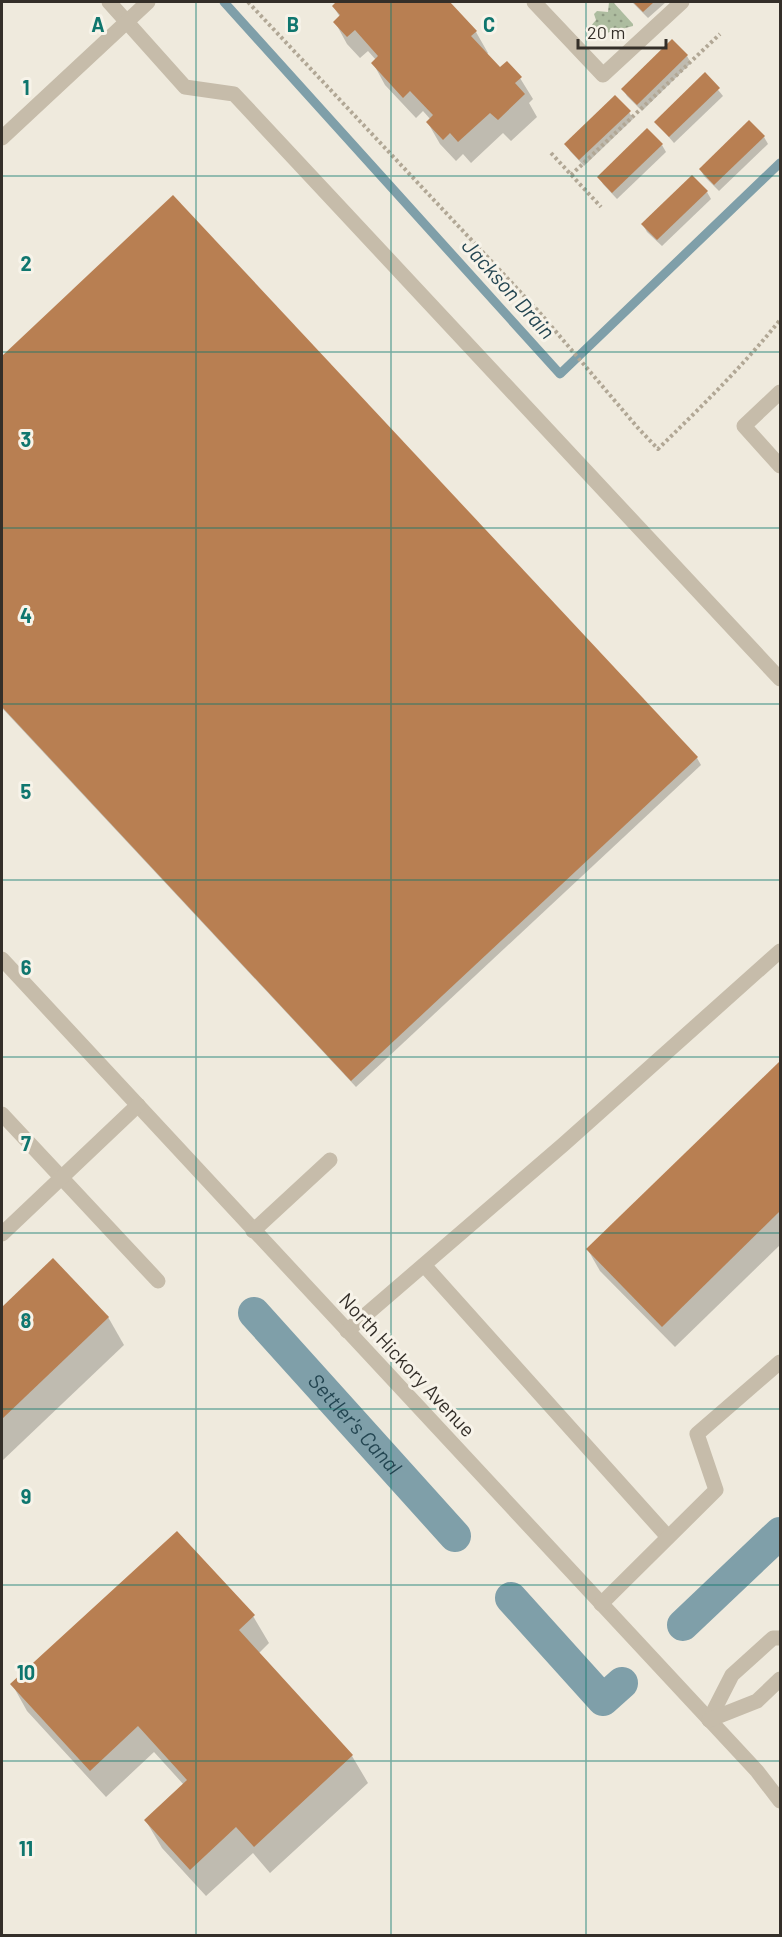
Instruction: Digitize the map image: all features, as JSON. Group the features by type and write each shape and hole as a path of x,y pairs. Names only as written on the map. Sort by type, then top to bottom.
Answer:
{"street":[{"path":"109,2 185,87 234,94 780,680"},
{"path":"2,138 148,2"},
{"path":"534,2 603,75 682,2"},
{"path":"780,392 744,426 780,466"},
{"path":"347,1331 573,1136 780,951"},
{"name":"North Hickory Avenue","path":"2,959 757,1771 780,1801"},
{"path":"2,1234 138,1105"},
{"path":"2,1114 158,1281"},
{"path":"254,1231 330,1160"},
{"path":"424,1265 668,1537"},
{"path":"601,1604 716,1490 697,1434 780,1362"},
{"path":"709,1720 732,1675 773,1638 780,1638"},
{"path":"709,1720 757,1701 780,1679"}],"path":[{"path":"248,2 540,313 658,449 734,374 780,320"},
{"path":"571,175 720,34"},
{"path":"550,153 601,207"}],"green space":[{"path":"609,2 613,2 633,26 606,33 590,27 596,20 594,14 597,11 608,12"}],"building":[{"path":"336,2 450,2 477,31 471,36 500,67 507,61 522,77 515,83 525,94 498,120 490,113 458,142 450,133 443,140 426,122 433,115 410,91 403,98 371,63 378,56 355,30 347,37 333,22 340,15 332,6"},
{"path":"633,2 654,2 643,12"},
{"path":"672,39 688,55 637,105 621,89"},
{"path":"705,72 720,88 669,137 654,122"},
{"path":"615,95 631,111 579,160 564,144"},
{"path":"749,120 765,136 714,185 699,169"},
{"path":"647,128 663,144 612,193 597,177"},
{"path":"692,175 708,191 657,240 641,224"},
{"path":"173,195 698,757 351,1081 2,707 2,356"},
{"path":"780,1061 780,1211 662,1327 586,1249"},
{"path":"53,1258 109,1317 2,1419 2,1307"},
{"path":"177,1531 255,1615 239,1630 353,1755 254,1847 236,1827 190,1870 144,1820 187,1780 138,1726 90,1771 10,1684"}],"waterway":[{"name":"Jackson Drain","path":"224,2 560,374 780,163"},
{"name":"Settler's Canal","path":"254,1313 455,1536"},
{"path":"683,1625 780,1533"},
{"name":"Settler's Canal","path":"511,1598 603,1700 622,1683"}]}
